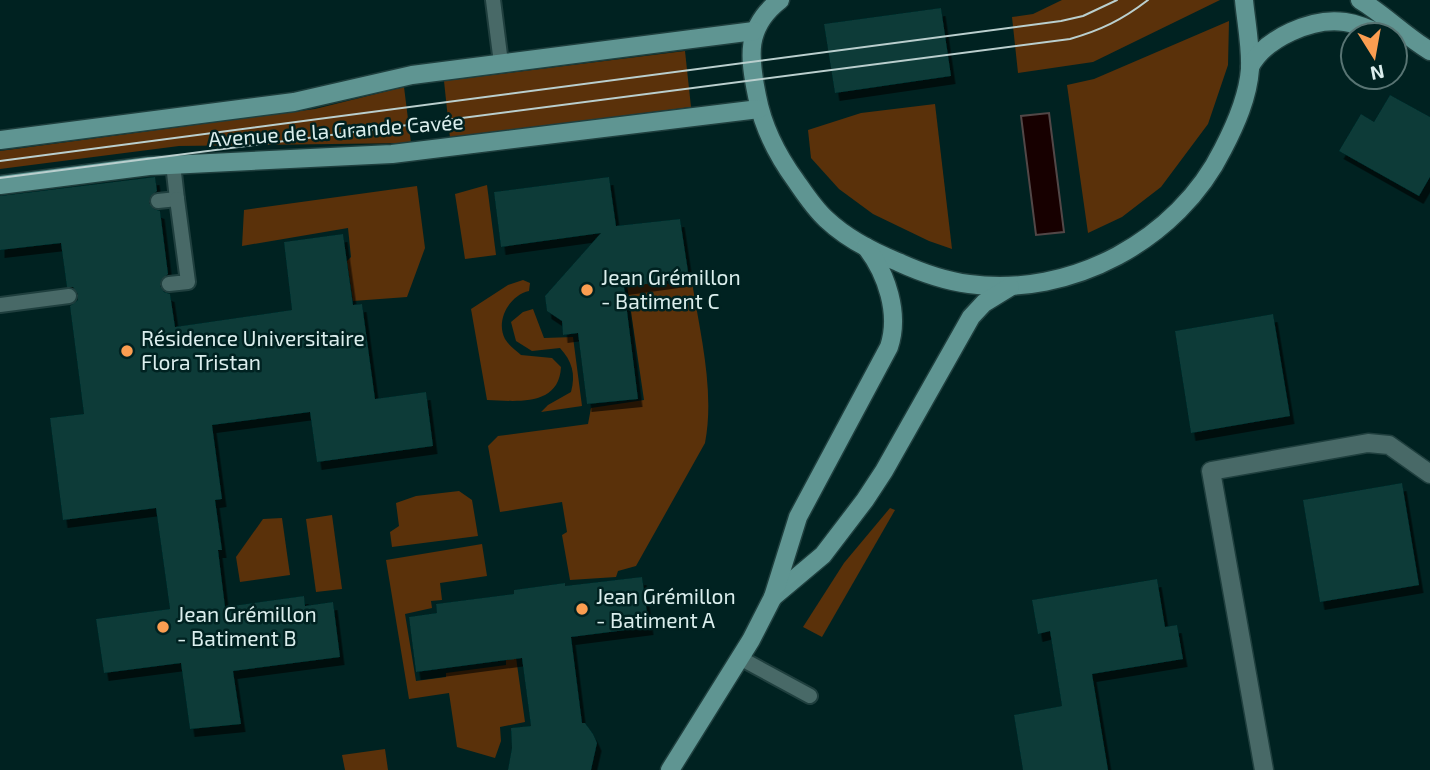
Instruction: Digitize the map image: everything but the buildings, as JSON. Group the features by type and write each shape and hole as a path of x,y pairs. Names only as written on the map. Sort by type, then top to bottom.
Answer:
{"main road":[{"path":"780,0 772,6 754,31 751,46 753,79 759,109 771,142 811,202 826,219 880,255 913,269 957,282 991,286 1075,274 1136,246 1179,213 1200,188 1227,142 1242,105 1250,67 1244,0"},
{"path":"1360,0 1380,12 1424,47"},
{"path":"1250,67 1257,55 1289,32 1307,26 1339,23"},
{"name":"Avenue de la Grande Cavée","path":"0,140 294,102 412,75 754,31"},
{"name":"Avenue de la Grande Cavée","path":"0,185 173,164 392,154 759,109"},
{"path":"670,770 740,658 773,597 798,517 885,357 892,339 893,310 889,294 875,261 863,244"},
{"path":"773,597 822,555 865,500 976,310 1003,290 1018,284"}],"street":[{"path":"1264,770 1210,471 1368,443 1389,445 1430,474"}],"lane":[{"path":"493,0 501,63"},
{"path":"169,284 188,282 173,164"},
{"path":"158,201 177,199"},
{"path":"0,305 69,296"},
{"path":"740,658 810,696"}],"shaded area":[{"path":"1062,0 1220,0 1093,62 1018,73 1012,17 1033,14"},
{"path":"1229,21 1228,65 1208,124 1161,187 1122,217 1088,233 1067,85 1094,79"},
{"path":"685,51 691,107 450,138 444,81"},
{"path":"404,87 411,143 179,146 0,169 0,151 315,109"},
{"path":"935,104 952,249 873,214 839,189 811,158 808,130 861,113"},
{"path":"1049,113 1064,232 1036,235 1021,116"},
{"path":"487,185 496,255 465,259 455,194"},
{"path":"417,186 425,248 407,297 353,301 347,261 351,257 348,228 242,246 244,210"},
{"path":"523,280 530,283 529,291 522,293 506,309 502,332 521,355 552,358 561,367 558,380 553,389 534,399 487,400 471,309 508,285"},
{"path":"659,280 664,284 692,282 707,383 708,424 705,443 636,566 618,571 616,577 570,580 562,535 567,532 562,502 500,512 488,446 498,436 588,424 591,408 644,400 627,285"},
{"path":"533,309 544,338 573,337 582,406 541,412 571,392 573,374 570,363 560,348 532,351 516,341 511,322 523,312"},
{"path":"459,491 472,500 478,536 392,547 390,532 399,526 396,503 416,496"},
{"path":"890,508 895,510 822,637 803,627 844,563"},
{"path":"332,515 342,589 316,592 306,519"},
{"path":"282,518 290,575 240,582 236,557 263,519"},
{"path":"482,544 487,576 440,583 442,600 431,601 432,608 405,614 416,681 446,677 446,673 506,665 506,659 516,657 525,722 500,727 501,741 495,758 457,747 449,693 409,699 386,560"},
{"path":"385,749 388,770 345,770 342,755"}],"tram line":[{"path":"0,161 1061,21 1083,16 1117,0"},
{"path":"0,178 1070,39 1111,24 1148,0"}],"place":[{"name":"Jean Grémillon - Batiment C","path":"587,290"},
{"name":"Résidence Universitaire Flora Tristan","path":"127,351"},
{"name":"Jean Grémillon - Batiment A","path":"582,609"},
{"name":"Jean Grémillon - Batiment B","path":"163,627"}]}
